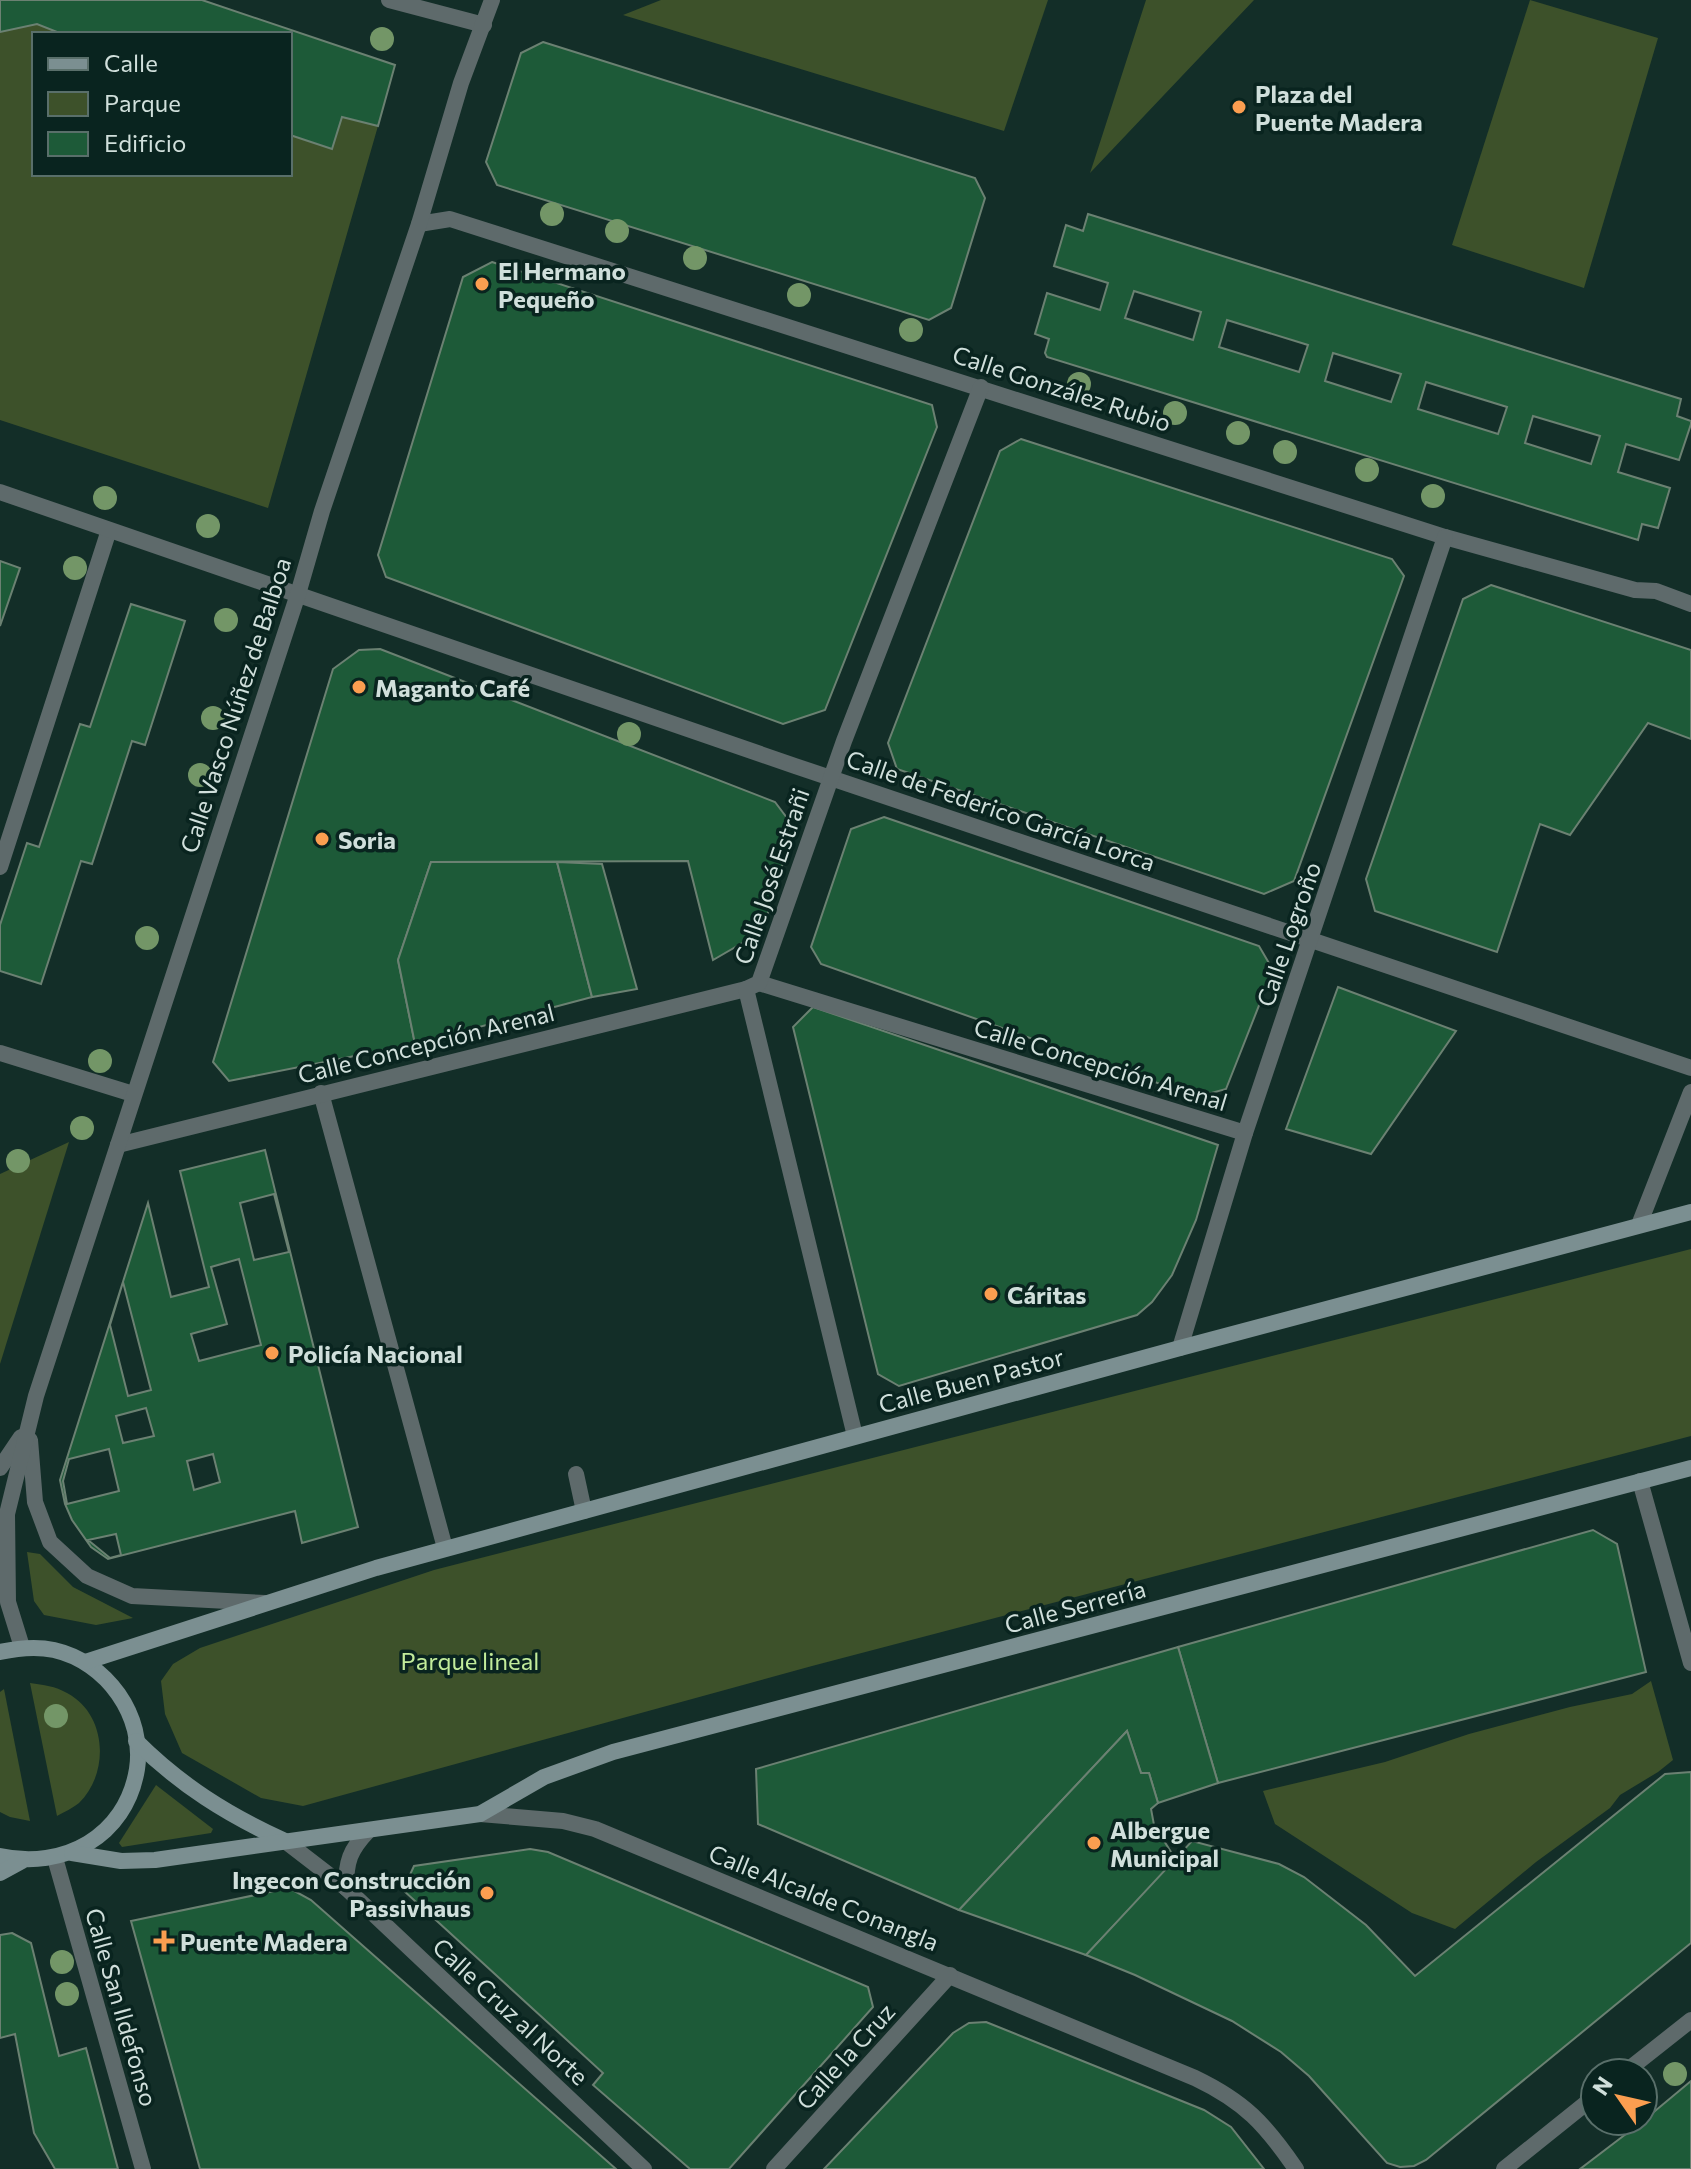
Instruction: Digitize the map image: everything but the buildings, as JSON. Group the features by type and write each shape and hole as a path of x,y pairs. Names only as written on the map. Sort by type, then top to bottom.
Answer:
{"main road":[{"name":"Calle Buen Pastor","path":"85,1662 445,1548 1691,1212"},
{"name":"Calle Serrería","path":"480,1814 544,1777 613,1752 1691,1468"},
{"path":"0,1652 22,1647 54,1650 85,1662 105,1677 120,1695 131,1718 137,1769 129,1796 115,1820 96,1839 72,1853 55,1858 22,1861 0,1856"},
{"path":"136,1741 193,1792 231,1815 285,1841"},
{"name":"Calle Alcalde Conangla","path":"72,1853 121,1861 155,1860 480,1814"},
{"path":"0,1873 22,1861"}],"street":[{"path":"389,0 484,25"},
{"name":"Calle Vasco Núñez de Balboa","path":"22,1647 8,1602 7,1514 36,1396 298,594 322,511 419,224 461,83 492,0"},
{"name":"Calle González Rubio","path":"419,224 450,219 1445,537 1635,590 1656,591 1691,604"},
{"name":"Calle José Estrañi","path":"855,1436 753,986 981,387"},
{"name":"Calle de Federico García Lorca","path":"0,492 831,778 1691,1068"},
{"path":"0,867 109,530"},
{"name":"Calle Logroño","path":"1180,1348 1245,1133 1445,537"},
{"name":"Calle Concepción Arenal","path":"118,1145 753,986 1245,1133"},
{"path":"0,1053 133,1094"},
{"path":"1639,1225 1691,1092"},
{"path":"321,1093 445,1548"},
{"path":"0,1468 29,1426"},
{"name":"Calle Vasco Núñez de Balboa","path":"29,1426 35,1502 50,1542 87,1576"},
{"path":"576,1474 584,1511"},
{"path":"1640,1481 1691,1663"},
{"name":"Calle Buen Pastor","path":"87,1576 132,1596 265,1603"},
{"name":"Calle Alcalde Conangla","path":"480,1814 551,1820 595,1829 1225,2092 1247,2108 1296,2169"},
{"path":"346,1888 346,1864 353,1847 368,1831"},
{"name":"Calle Cruz al Norte","path":"285,1841 346,1888 644,2169"},
{"name":"Calle San Ildefonso","path":"55,1858 143,2169"},
{"name":"Calle la Cruz","path":"774,2169 950,1975"},
{"path":"1644,2057 1691,2020"},
{"path":"1504,2169 1579,2109"}],"green space":[{"path":"661,0 1048,0 1004,131 623,15"},
{"path":"1146,0 1254,0 1090,173 1094,161"},
{"path":"1530,0 1658,38 1584,288 1452,245"},
{"path":"37,24 57,32 32,32 32,176 292,176 292,136 331,148 342,117 378,126 268,508 0,420 0,32"},
{"path":"69,1142 0,1364 0,1174"},
{"name":"Parque lineal","path":"1691,1249 1691,1436 812,1666 303,1806 261,1798 182,1753 165,1714 161,1681 173,1664 200,1648 434,1570"},
{"path":"27,1552 40,1554 73,1587 133,1618 96,1625 44,1615 34,1601"},
{"path":"1651,1681 1673,1760 1620,1795 1610,1808 1536,1862 1455,1929 1412,1913 1275,1824 1263,1791 1385,1762 1469,1734 1570,1707 1632,1694"},
{"path":"30,1683 54,1687 67,1693 90,1715 97,1729 100,1745 96,1776 79,1803 57,1816"},
{"path":"4,1689 30,1821 0,1812 0,1692"},
{"path":"156,1785 213,1829 211,1833 122,1847 119,1843"}],"place":[{"name":"Plaza del Puente Madera","path":"1239,107"},
{"name":"El Hermano Pequeño","path":"482,284"},
{"name":"Maganto Café","path":"359,687"},
{"name":"Soria","path":"322,839"},
{"name":"Cáritas","path":"991,1294"},
{"name":"Policía Nacional","path":"272,1353"},
{"name":"Albergue Municipal","path":"1094,1843"},
{"name":"Ingecon Construcción Passivhaus","path":"487,1893"},
{"name":"Puente Madera","path":"164,1941"}]}
